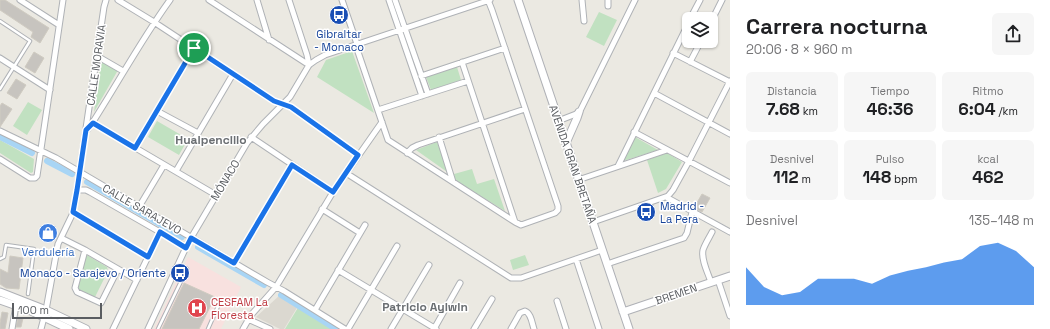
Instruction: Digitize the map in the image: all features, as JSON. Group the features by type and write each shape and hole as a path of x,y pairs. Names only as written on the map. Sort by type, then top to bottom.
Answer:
{"main road":[{"name":"AVENIDA GRAN BRETAÑA","path":"518,0 629,329"},
{"path":"566,142 579,112"},
{"name":"BREMEN","path":"623,312 730,276"},
{"path":"0,292 45,313 86,329"},
{"path":"0,300 16,306 45,313 69,329"}],"street":[{"path":"20,0 59,25"},
{"path":"0,159 28,177 33,179 37,176 63,0"},
{"name":"CALLE MORAVIA","path":"41,329 58,248 73,212 106,0"},
{"path":"118,0 274,101 291,107 358,155"},
{"path":"86,130 93,123 123,71 170,0"},
{"path":"209,0 309,65"},
{"path":"257,0 269,40"},
{"path":"289,0 309,65"},
{"path":"342,0 388,139 407,153 521,225 555,213 558,208 489,0"},
{"path":"390,0 420,79 428,94"},
{"path":"395,0 402,29"},
{"name":"MÓNACO","path":"148,329 191,238 251,137 290,97 309,65 320,57 489,0"},
{"path":"582,0 584,21"},
{"path":"558,121 579,112 636,0"},
{"path":"694,12 700,0"},
{"path":"716,12 722,0"},
{"path":"618,166 682,36"},
{"path":"135,148 194,48"},
{"path":"420,79 462,62 505,48"},
{"path":"690,62 697,48"},
{"path":"593,222 666,197 672,191 730,82 673,53"},
{"path":"97,56 123,71"},
{"path":"0,58 50,90"},
{"path":"462,62 515,222"},
{"path":"176,171 233,74"},
{"path":"420,79 422,96"},
{"path":"378,110 468,81"},
{"path":"654,93 730,134"},
{"path":"407,153 418,145 439,137 525,109"},
{"path":"157,111 198,133"},
{"path":"243,329 248,319 276,287 322,209 382,122"},
{"path":"93,123 216,195"},
{"name":"CALLE SARAJEVO","path":"0,131 12,138 41,150 80,172 347,329"},
{"path":"634,132 730,183"},
{"path":"251,137 333,192"},
{"path":"439,137 453,182"},
{"path":"578,180 667,150"},
{"path":"139,207 164,165"},
{"path":"234,263 292,165"},
{"path":"346,173 511,278 521,278 602,250"},
{"path":"77,190 86,190 90,192 186,248"},
{"path":"666,197 730,232"},
{"path":"322,209 360,233"},
{"path":"73,212 148,257"},
{"path":"607,264 684,238 687,233 692,212"},
{"path":"315,310 365,225"},
{"path":"113,329 160,232"},
{"path":"712,232 703,250 703,254 730,316"},
{"path":"61,238 137,280"},
{"path":"347,329 397,246"},
{"path":"85,250 75,288 77,292 101,302 118,269"},
{"path":"576,259 599,329"},
{"path":"391,329 429,265"},
{"path":"338,270 435,329 460,283"},
{"path":"474,329 492,299"},
{"path":"557,301 566,329"},
{"path":"12,329 16,306"},
{"path":"511,329 520,313 525,311 529,313 534,329"},
{"path":"248,319 270,329"}],"lane":[{"path":"0,21 30,41 0,89"},
{"path":"0,259 4,257 6,245 34,249 28,294"},
{"path":"158,329 187,269"},
{"path":"208,329 219,304"}],"shaded area":[{"name":"CESFAM La Floresta","path":"188,257 241,287 221,329 154,329"},
{"path":"280,295 298,306 284,329 280,329 256,317"}],"green space":[{"path":"599,12 617,20 604,46 586,37"},
{"path":"352,51 374,113 317,77 326,60"},
{"path":"101,60 118,70 94,112"},
{"path":"457,67 461,80 431,90 426,77"},
{"path":"28,102 42,110 27,135 13,126"},
{"path":"157,121 188,139 179,155 148,137"},
{"path":"635,137 658,150 623,161"},
{"path":"0,140 34,159 33,172 31,173 0,153"},
{"path":"437,142 450,174 416,150"},
{"path":"667,153 682,162 666,189 658,193 647,160"},
{"path":"472,169 477,184 494,179 505,211 455,180 454,174"},
{"path":"85,254 107,267 108,271 95,297 78,291 77,288"},
{"path":"525,255 529,265 513,270 510,260"},
{"path":"299,306 339,329 285,329"}],"building":[{"path":"0,0 5,0 49,28 40,43 31,37 33,32 0,10"},
{"path":"34,52 44,58 35,73 25,67"},
{"path":"16,79 26,85 17,99 7,93"},
{"path":"2,103 12,109 0,127 0,106"},
{"path":"702,194 710,198 702,212 694,208"},
{"path":"10,256 23,258 19,289 6,288 0,284 0,269 8,273"},
{"path":"184,283 215,297 199,329 162,329"},
{"path":"2,312 8,313 5,329 0,329"},
{"path":"18,318 23,318 21,327 16,327"}],"waterway":[{"path":"0,137 32,153"},
{"path":"47,161 72,174"},
{"path":"87,182 182,237"},
{"path":"198,247 264,285"},
{"path":"281,295 336,329"}],"place":[{"name":"Gibraltar - Monaco","path":"339,15"},
{"name":"Madrid - La Pera","path":"646,212"},
{"name":"Verdulería","path":"48,233"},
{"name":"Monaco - Sarajevo / Oriente","path":"180,273"},
{"name":"CESFAM La Floresta","path":"197,308"}],"district":[{"name":"Hualpencillo","path":"211,140"},
{"name":"Patricio Aylwin","path":"425,307"}],"route":[{"path":"194,48 277,103 291,107 358,155 333,192 292,165 234,263 191,238 186,248 160,232 148,257 73,212 86,130 93,123 135,148 194,48"}]}
